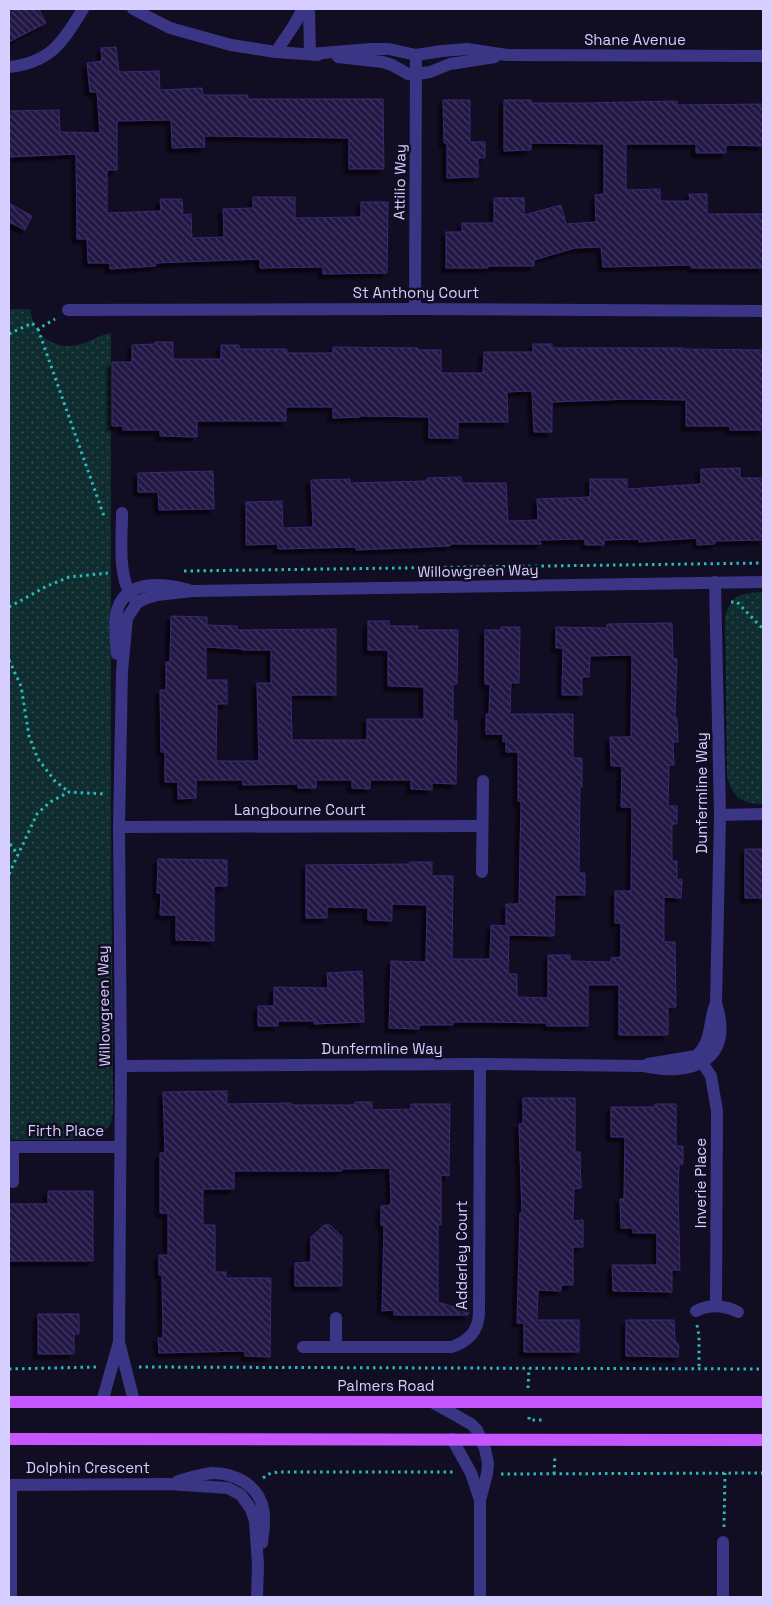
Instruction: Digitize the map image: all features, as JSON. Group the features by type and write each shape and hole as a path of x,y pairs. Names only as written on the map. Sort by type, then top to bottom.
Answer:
{"main road":[{"name":"Palmers Road","path":"9,1402 763,1402"},
{"path":"9,1439 763,1440"}],"street":[{"path":"9,67 26,64 48,54 57,47 83,9"},
{"name":"Shane Avenue","path":"134,9 170,28 231,45 276,52 383,62 408,74 430,72 450,64 507,55"},
{"path":"276,52 303,9"},
{"path":"309,9 310,54"},
{"name":"Shane Avenue","path":"310,54 389,49 416,55 442,50 467,49 507,55 763,56"},
{"name":"Attilio Way","path":"415,309 416,55"},
{"name":"St Anthony Court","path":"68,310 763,311"},
{"path":"122,513 123,572 133,598"},
{"name":"Dunfermline Way","path":"121,1066 480,1064 643,1066 675,1070 700,1059 701,1052 708,1040 711,1013 716,1003 720,815 715,582"},
{"name":"Willowgreen Way","path":"134,1401 119,1342 121,1066 119,794 122,671 127,618 133,598 144,599 193,591 763,582"},
{"path":"482,872 483,781"},
{"path":"720,815 763,814"},
{"name":"Langbourne Court","path":"119,827 482,826"},
{"name":"Inverie Place","path":"700,1059 711,1076 717,1111 716,1305"},
{"name":"Adderley Court","path":"303,1347 452,1347 466,1341 476,1329 479,1314 480,1064"},
{"name":"Firth Place","path":"13,1182 10,1148 119,1147"},
{"path":"696,1317 716,1305 738,1312"},
{"path":"336,1318 336,1347"},
{"name":"Willowgreen Way","path":"102,1402 119,1342"},
{"path":"432,1402 471,1424 477,1430 482,1439 488,1463 480,1500 480,1597"},
{"path":"452,1439 471,1473 480,1500"},
{"path":"10,1484 11,1597"},
{"name":"Dolphin Crescent","path":"10,1484 168,1484 228,1488 241,1494 251,1509 255,1521 258,1565 257,1597"},
{"path":"723,1542 723,1597"}],"path":[{"path":"38,329 68,310"},
{"path":"9,334 32,323 38,329 107,525"},
{"path":"182,571 763,563"},
{"path":"9,607 47,586 69,577 123,572"},
{"path":"715,602 737,602 763,629"},
{"path":"9,660 21,686 29,736 38,759 55,781 69,792 81,794 119,794"},
{"path":"9,874 37,814 50,802 69,792"},
{"path":"10,844 18,855"},
{"path":"696,1317 699,1336 699,1368"},
{"path":"9,1369 112,1367"},
{"path":"126,1367 763,1369"},
{"path":"529,1368 529,1420 546,1420"},
{"path":"554,1474 555,1440"},
{"path":"723,1542 725,1473"}],"green space":[{"path":"9,309 30,309 38,331 46,339 63,346 85,343 111,333 113,1111 111,1123 103,1134 71,1140 9,1140"},
{"path":"763,592 763,804 755,804 743,801 735,794 727,775 725,616 731,603 739,596"}],"building":[{"path":"17,9 39,9 46,23 9,42 9,13"},
{"path":"116,47 119,72 159,71 160,90 202,88 203,95 248,95 248,99 383,99 384,169 349,169 349,138 204,136 205,147 172,148 171,120 117,121 117,170 107,170 107,213 161,211 160,199 182,199 183,215 191,214 192,238 224,237 223,209 253,208 253,197 295,197 295,218 361,217 361,202 388,202 387,273 323,274 323,267 260,268 260,259 155,263 156,266 110,269 110,263 88,263 87,239 77,239 76,154 9,157 9,111 59,110 60,132 100,133 97,92 90,92 87,63 102,61 101,48"},
{"path":"443,100 470,100 470,142 485,142 485,158 478,158 478,177 447,178 447,143 444,143"},
{"path":"504,100 531,100 531,103 677,101 677,105 763,104 763,146 726,145 726,153 696,153 696,144 626,144 626,190 660,189 660,201 690,201 689,194 707,194 707,214 763,214 763,268 691,268 691,265 603,267 601,247 575,248 534,260 534,266 446,268 446,232 462,232 462,223 494,223 494,198 524,198 524,215 561,205 566,224 596,222 595,195 604,194 604,144 531,143 531,150 504,151"},
{"path":"9,203 32,216 25,230 9,222"},
{"path":"155,342 173,342 173,359 221,359 221,345 239,345 239,349 287,349 287,353 333,353 333,347 441,350 441,373 483,373 484,352 533,352 533,344 552,344 552,348 763,350 763,430 730,430 730,426 686,426 686,400 630,399 552,402 552,432 534,432 532,391 507,392 508,422 458,422 458,438 429,438 429,417 360,416 333,418 333,407 286,407 286,421 197,421 197,437 160,436 160,430 123,430 123,426 112,426 112,362 132,362 132,345 155,344"},
{"path":"740,468 740,478 763,478 763,540 715,541 715,544 697,545 697,538 639,542 639,539 604,540 604,545 585,545 585,539 540,540 541,544 450,544 450,546 356,550 356,547 278,549 278,544 246,545 246,502 282,501 283,528 313,527 311,480 350,479 350,483 427,481 427,478 461,477 462,483 506,483 508,521 538,520 537,499 590,497 590,479 627,479 627,489 701,484 701,469"},
{"path":"213,471 214,509 159,510 158,492 138,492 138,473"},
{"path":"171,616 207,617 207,625 237,626 237,630 336,629 336,695 291,695 292,740 367,740 367,719 424,719 424,687 388,686 388,650 368,650 368,621 389,621 389,626 418,626 417,630 458,630 457,684 453,684 453,721 457,721 456,784 432,783 432,790 411,789 411,780 370,780 370,789 352,788 352,780 316,780 316,788 298,788 298,784 243,785 243,780 196,780 196,798 178,799 178,782 165,782 165,752 161,752 160,690 166,690 166,662 170,662","holes":["206,647 271,650 271,683 257,683 259,761 216,761 217,704 227,704 227,680 206,680"]},
{"path":"672,623 673,658 677,659 675,718 677,718 678,742 673,742 674,765 669,765 668,806 677,806 677,824 672,824 672,861 677,861 677,880 682,879 681,898 664,897 664,942 675,942 676,1007 668,1007 668,1035 619,1035 619,985 588,985 588,1026 547,1026 547,1023 453,1022 453,1025 419,1025 419,1029 389,1028 391,961 426,962 427,905 392,904 392,921 368,920 368,908 327,907 327,918 306,918 306,865 432,862 432,876 453,876 452,959 490,959 491,925 506,926 506,904 519,904 521,801 518,801 518,752 506,752 506,741 503,742 503,734 486,734 486,714 489,714 490,684 485,684 485,630 501,630 501,627 520,627 519,683 511,683 510,714 573,714 573,758 582,758 579,873 585,873 585,895 555,895 554,936 509,935 508,974 517,974 517,997 548,998 548,955 570,955 570,961 611,962 611,958 621,957 621,923 615,923 615,891 631,891 632,807 621,807 622,766 611,766 610,737 631,737 632,655 590,656 589,677 582,677 582,695 562,695 563,648 556,648 556,627 607,628 607,624"},
{"path":"745,849 763,849 763,898 745,898"},
{"path":"158,859 227,860 227,886 214,886 214,941 176,940 176,915 160,915 161,893 157,893"},
{"path":"362,971 364,1022 314,1024 314,1021 278,1021 278,1026 258,1026 258,1006 274,1006 274,987 328,988 327,973"},
{"path":"227,1091 227,1104 355,1105 355,1102 372,1102 372,1110 411,1109 411,1104 450,1104 449,1176 441,1175 441,1225 438,1225 438,1302 469,1312 468,1315 394,1315 394,1310 382,1311 384,1225 381,1225 381,1206 391,1205 390,1168 342,1169 342,1171 234,1171 234,1189 203,1189 203,1225 215,1225 215,1272 226,1272 226,1278 271,1278 270,1357 245,1356 245,1351 159,1353 158,1338 163,1338 162,1275 159,1275 159,1255 168,1255 168,1213 160,1213 160,1153 165,1153 163,1092"},
{"path":"523,1098 575,1098 575,1152 580,1152 581,1188 574,1189 573,1221 583,1220 583,1247 573,1247 573,1285 561,1285 561,1291 538,1290 537,1320 579,1320 579,1352 524,1352 524,1323 517,1323 520,1213 522,1213 519,1124 523,1123"},
{"path":"655,1104 676,1104 676,1146 683,1146 683,1164 679,1164 678,1191 680,1270 672,1270 672,1292 613,1291 612,1265 657,1265 657,1233 633,1233 633,1228 621,1228 620,1199 624,1199 625,1137 611,1137 611,1107 655,1107"},
{"path":"48,1191 93,1191 93,1261 9,1261 9,1204 48,1204"},
{"path":"324,1225 330,1225 342,1237 342,1286 295,1286 295,1263 311,1262 311,1237"},
{"path":"38,1314 79,1314 79,1334 74,1334 74,1354 38,1354"},
{"path":"626,1320 674,1320 675,1341 679,1345 678,1357 626,1356"}]}
